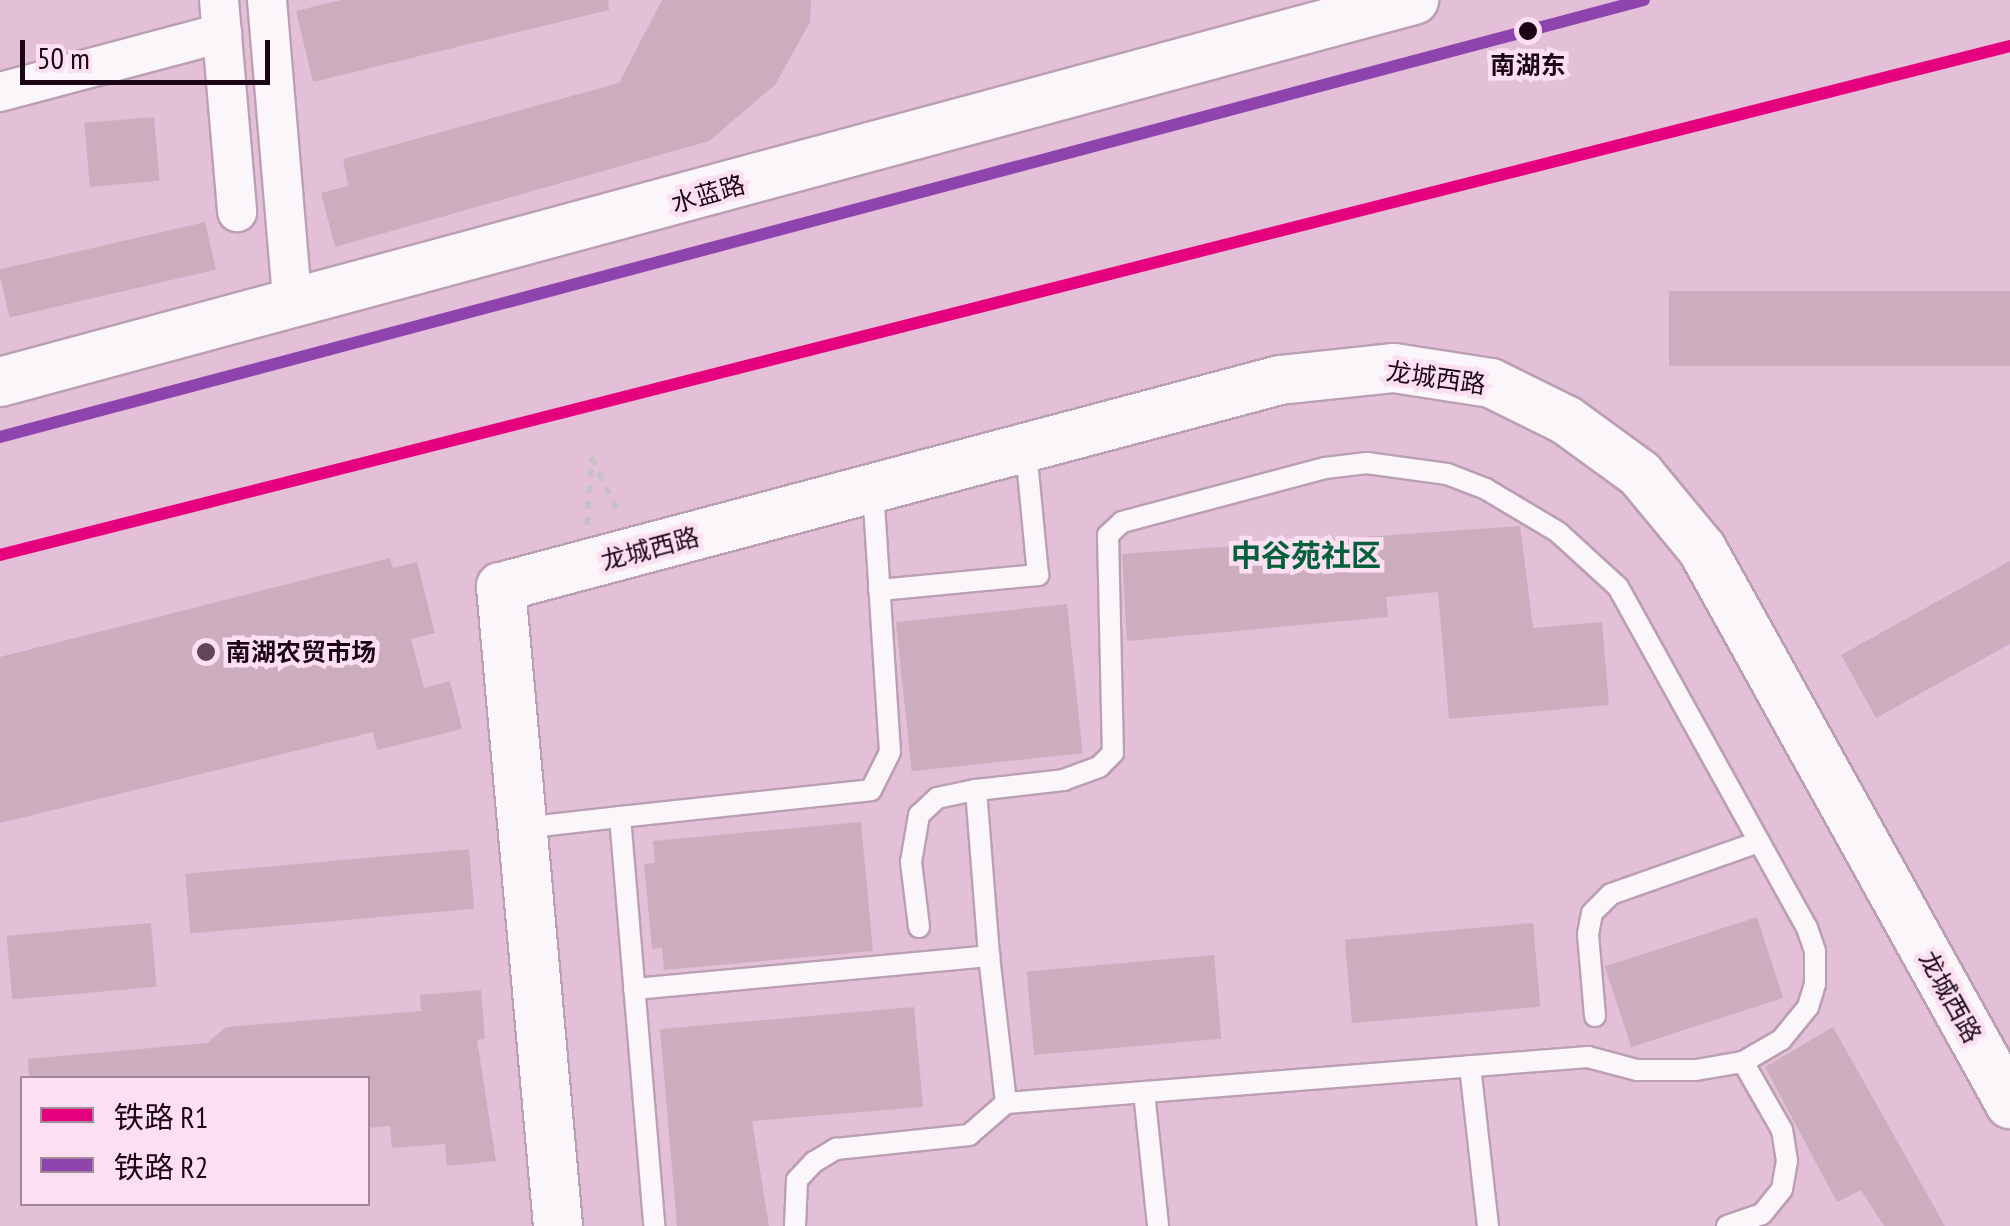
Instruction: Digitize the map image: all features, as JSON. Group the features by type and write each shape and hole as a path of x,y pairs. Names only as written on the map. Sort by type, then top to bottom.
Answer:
{"street":[{"path":"267,0 293,307"},
{"name":"水蓝路","path":"0,382 293,307 1414,0"},
{"path":"0,92 220,16 236,212"},
{"name":"龙城西路","path":"520,828 501,587 1026,451 1280,380 1394,368 1491,383 1566,420 1640,474 1702,548 2010,1104"},
{"path":"520,828 558,1226"}],"lane":[{"path":"879,590 1038,574 1026,451"},
{"path":"795,1226 797,1180 814,1162 836,1149 969,1135 1006,1103 1588,1056 1636,1070 1743,1062 1781,1040 1808,1007 1815,984 1815,950 1807,928 1618,587 1594,561 1486,488 1447,474 1367,463 1325,468 1122,522 1108,535 1104,562 1117,713 1114,753 1099,767 1064,780 936,798 919,815 911,838 919,927"},
{"path":"520,828 871,790 890,752 873,490"},
{"path":"976,790 1006,1103"},
{"path":"620,817 654,1226"},
{"path":"1595,1016 1588,934 1611,894 1759,842"},
{"path":"634,989 990,956"},
{"path":"1727,1226 1762,1214 1782,1189 1787,1161 1782,1130 1743,1062"},
{"path":"1470,1066 1488,1226"},
{"path":"1144,1092 1158,1226"}],"path":[{"path":"586,524 592,457 620,517"}],"building":[{"path":"341,0 608,0 609,10 313,82 296,11"},
{"path":"662,0 811,0 810,22 775,85 709,141 335,247 321,193 348,186 343,159 619,83"},
{"path":"154,117 160,181 90,187 84,123"},
{"path":"205,222 216,270 9,317 0,269"},
{"path":"1669,291 2010,291 2010,366 1669,366"},
{"path":"1520,526 1533,628 1602,622 1609,705 1449,719 1438,592 1386,597 1388,617 1127,641 1122,554"},
{"path":"390,558 393,568 417,562 435,633 411,639 424,688 450,681 462,729 377,750 373,732 0,823 0,657"},
{"path":"2010,561 2010,644 1876,718 1841,655"},
{"path":"1067,604 1083,753 912,771 896,622"},
{"path":"861,822 873,951 664,970 662,948 652,949 644,864 655,863 653,841"},
{"path":"469,849 474,909 190,934 185,874"},
{"path":"1757,917 1783,998 1631,1047 1605,966"},
{"path":"151,923 157,987 12,999 7,936"},
{"path":"1533,923 1540,1007 1352,1023 1345,939"},
{"path":"1214,955 1221,1039 1034,1055 1027,971"},
{"path":"481,990 485,1039 477,1040 496,1161 447,1166 445,1144 392,1148 390,1126 370,1128 370,1076 29,1076 28,1059 207,1043 226,1027 421,1011 420,995"},
{"path":"914,1007 923,1107 752,1121 769,1226 677,1226 660,1029"},
{"path":"1833,1027 1945,1226 1884,1226 1861,1190 1837,1202 1765,1067"}],"rail line":[{"name":"R2","path":"0,437 1644,0"},
{"name":"R1","path":"0,555 2010,46"}],"place":[{"name":"南湖东","path":"1528,31"},
{"name":"南湖农贸市场","path":"206,652"}],"district":[{"name":"中谷苑社区","path":"1306,555"}]}
